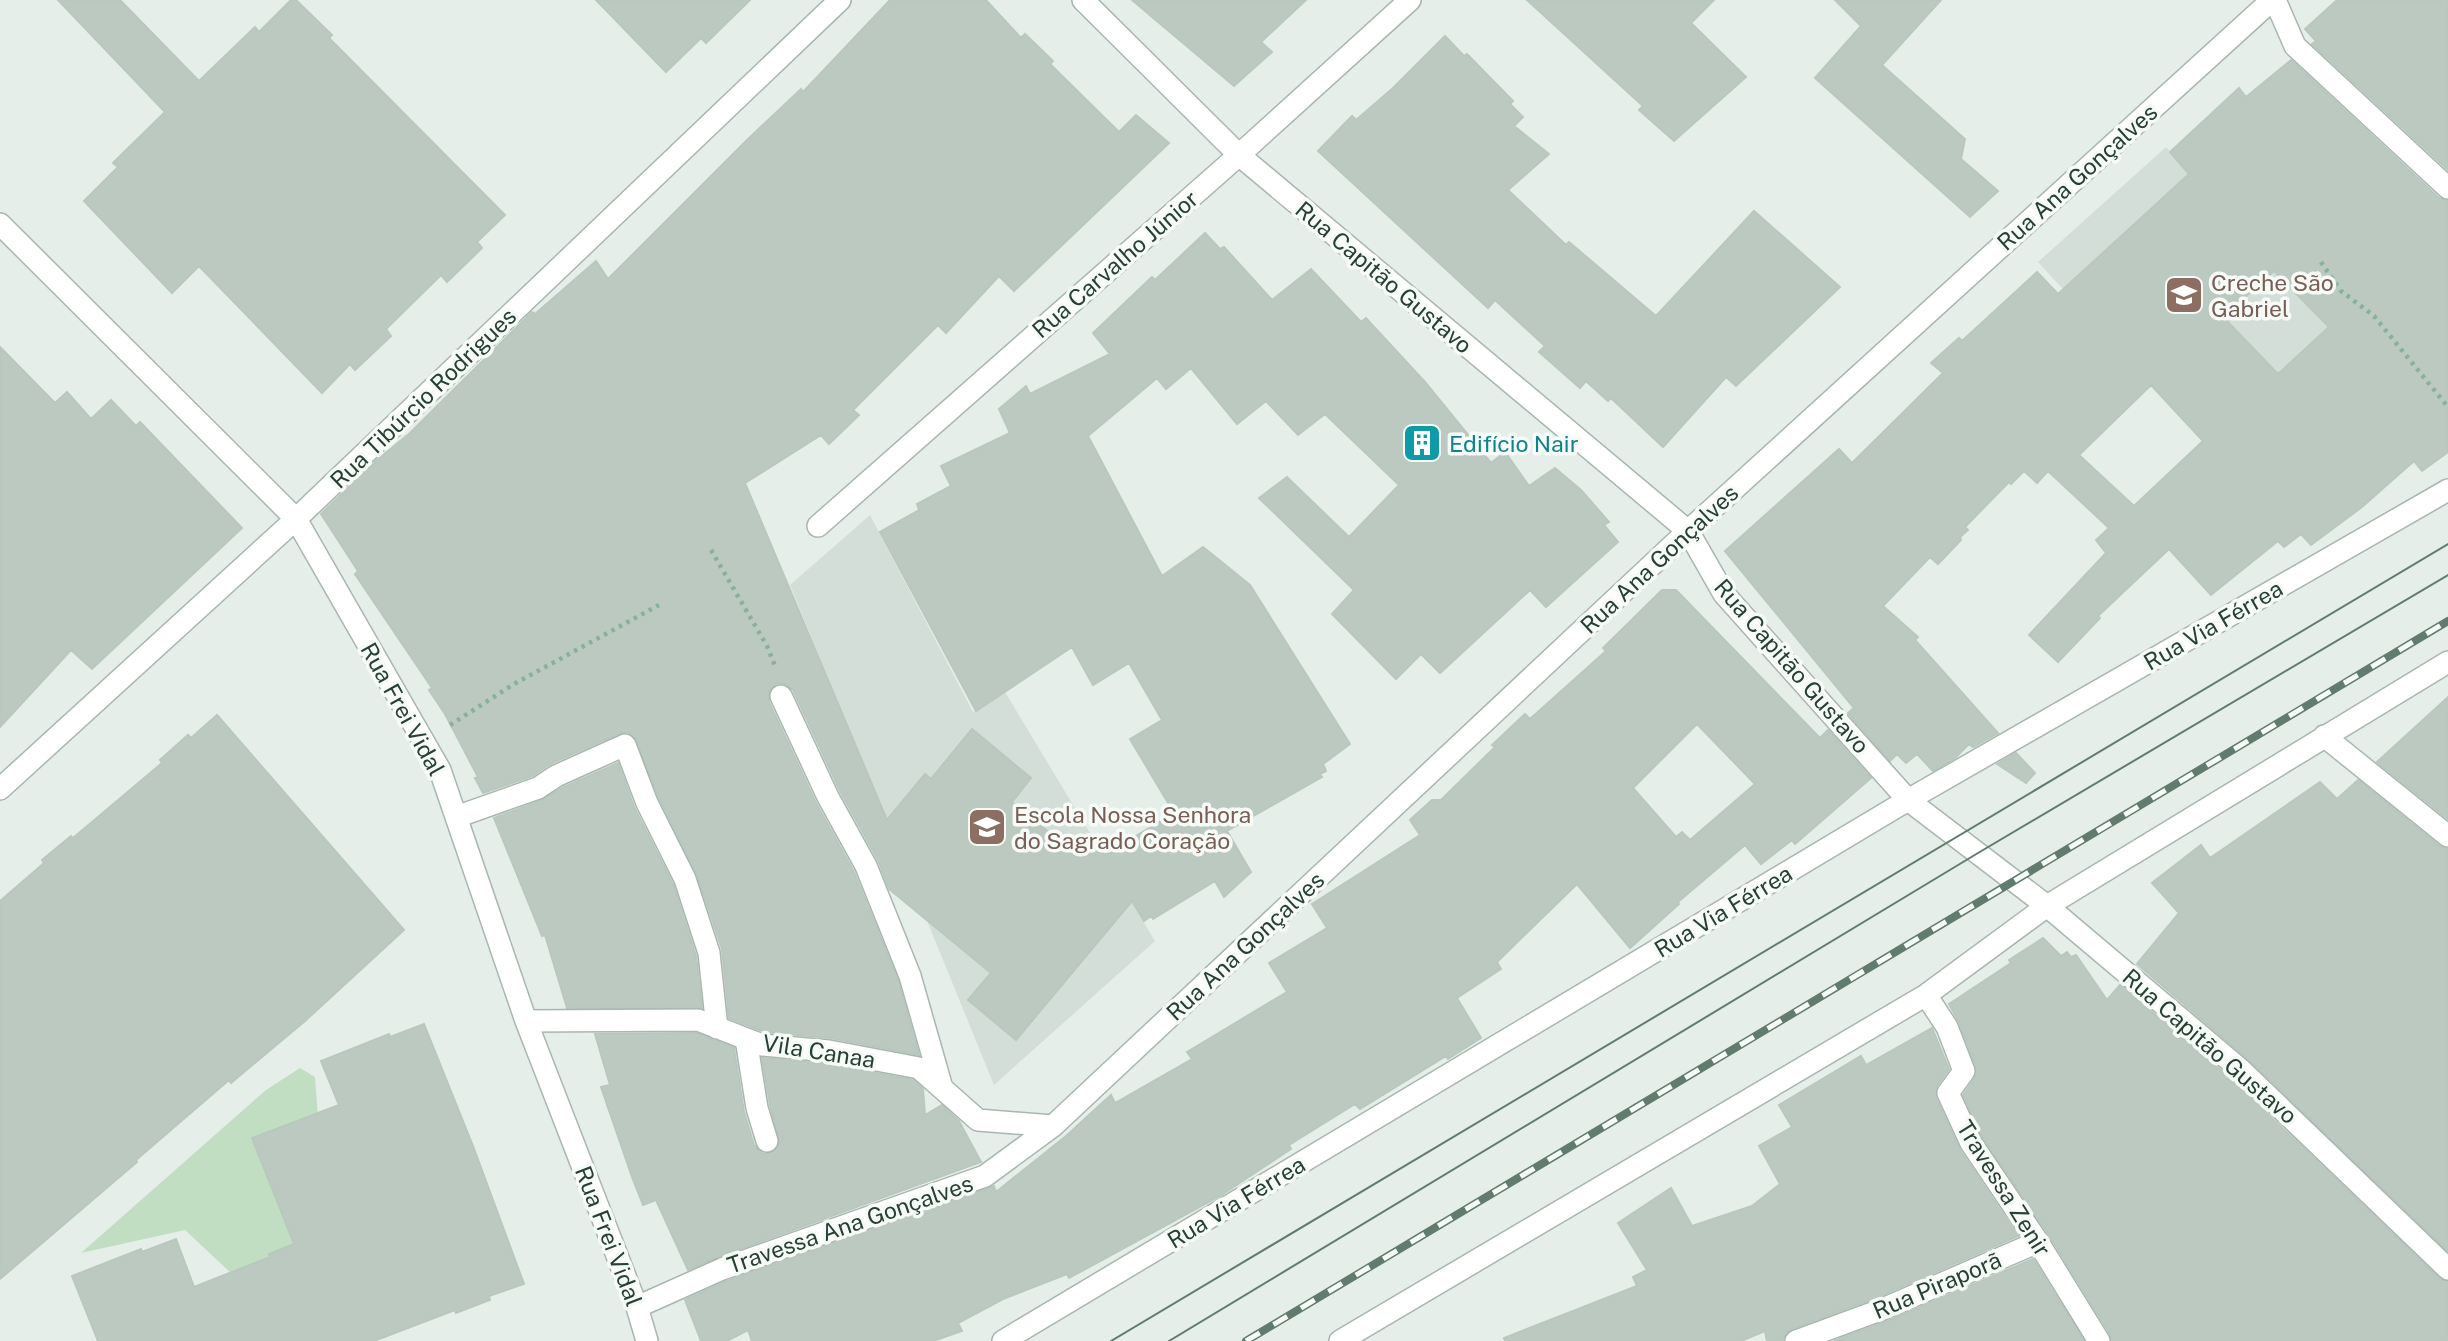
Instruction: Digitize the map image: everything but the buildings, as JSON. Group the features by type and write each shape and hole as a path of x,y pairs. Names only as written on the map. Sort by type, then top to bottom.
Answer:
{"street":[{"name":"Rua Tibúrcio Rodrigues","path":"0,789 296,519 840,0"},
{"name":"Rua Capitão Gustavo","path":"1083,0 1238,155 1688,531 1724,594 1908,800 2047,906 2241,1069 2448,1269"},
{"name":"Rua Carvalho Júnior","path":"818,526 1410,0"},
{"path":"2274,0 2295,46 2444,177"},
{"name":"Rua Ana Gonçalves","path":"1053,1126 1688,531 2274,0"},
{"name":"Rua Frei Vidal","path":"0,223 296,519 440,770 526,1021 637,1307 647,1341"},
{"name":"Rua Via Férrea","path":"1003,1341 1908,800 2448,490"},
{"path":"1340,1341 1926,995 2047,906 2448,662"},
{"path":"781,696 828,797 866,866 910,976 942,1088"},
{"path":"2324,736 2448,836"},
{"path":"456,817 538,788 556,776 625,745 647,803 689,892 709,953 717,1028"},
{"name":"Travessa Zenir","path":"1926,995 1947,1027 1964,1071 1948,1093 1966,1134 2038,1242 2099,1341"},
{"name":"Vila Canaa","path":"526,1021 698,1020 762,1045 829,1051 919,1068 978,1120 1053,1126"},
{"path":"746,1039 757,1108 767,1141"},
{"name":"Travessa Ana Gonçalves","path":"637,1307 722,1269 985,1176 1053,1126"},
{"name":"Rua Piraporã","path":"1796,1341 1883,1309 2038,1242"}],"path":[{"path":"2321,262 2341,291 2374,316 2448,407"},
{"path":"711,550 767,646 783,683 781,696"},
{"path":"423,742 514,684 659,605"}],"shaded area":[{"name":"Creche São Gabriel","path":"2166,147 2329,327 2203,441 2038,262"},
{"name":"Escola Nossa Senhora do Sagrado Coração","path":"870,515 973,712 1005,692 1155,941 994,1085 790,585"}],"green space":[{"path":"300,1068 315,1077 318,1117 353,1216 232,1274 185,1230 81,1253 266,1090"}],"tram line":[{"path":"1111,1341 2448,544"},
{"path":"1169,1341 1978,853 2448,575"}],"railway":[{"path":"1246,1341 2448,621"}],"place":[{"name":"Creche São Gabriel","path":"2184,295"},
{"name":"Edifício Nair","path":"1422,443"},
{"name":"Escola Nossa Senhora do Sagrado Coração","path":"987,827"}]}
